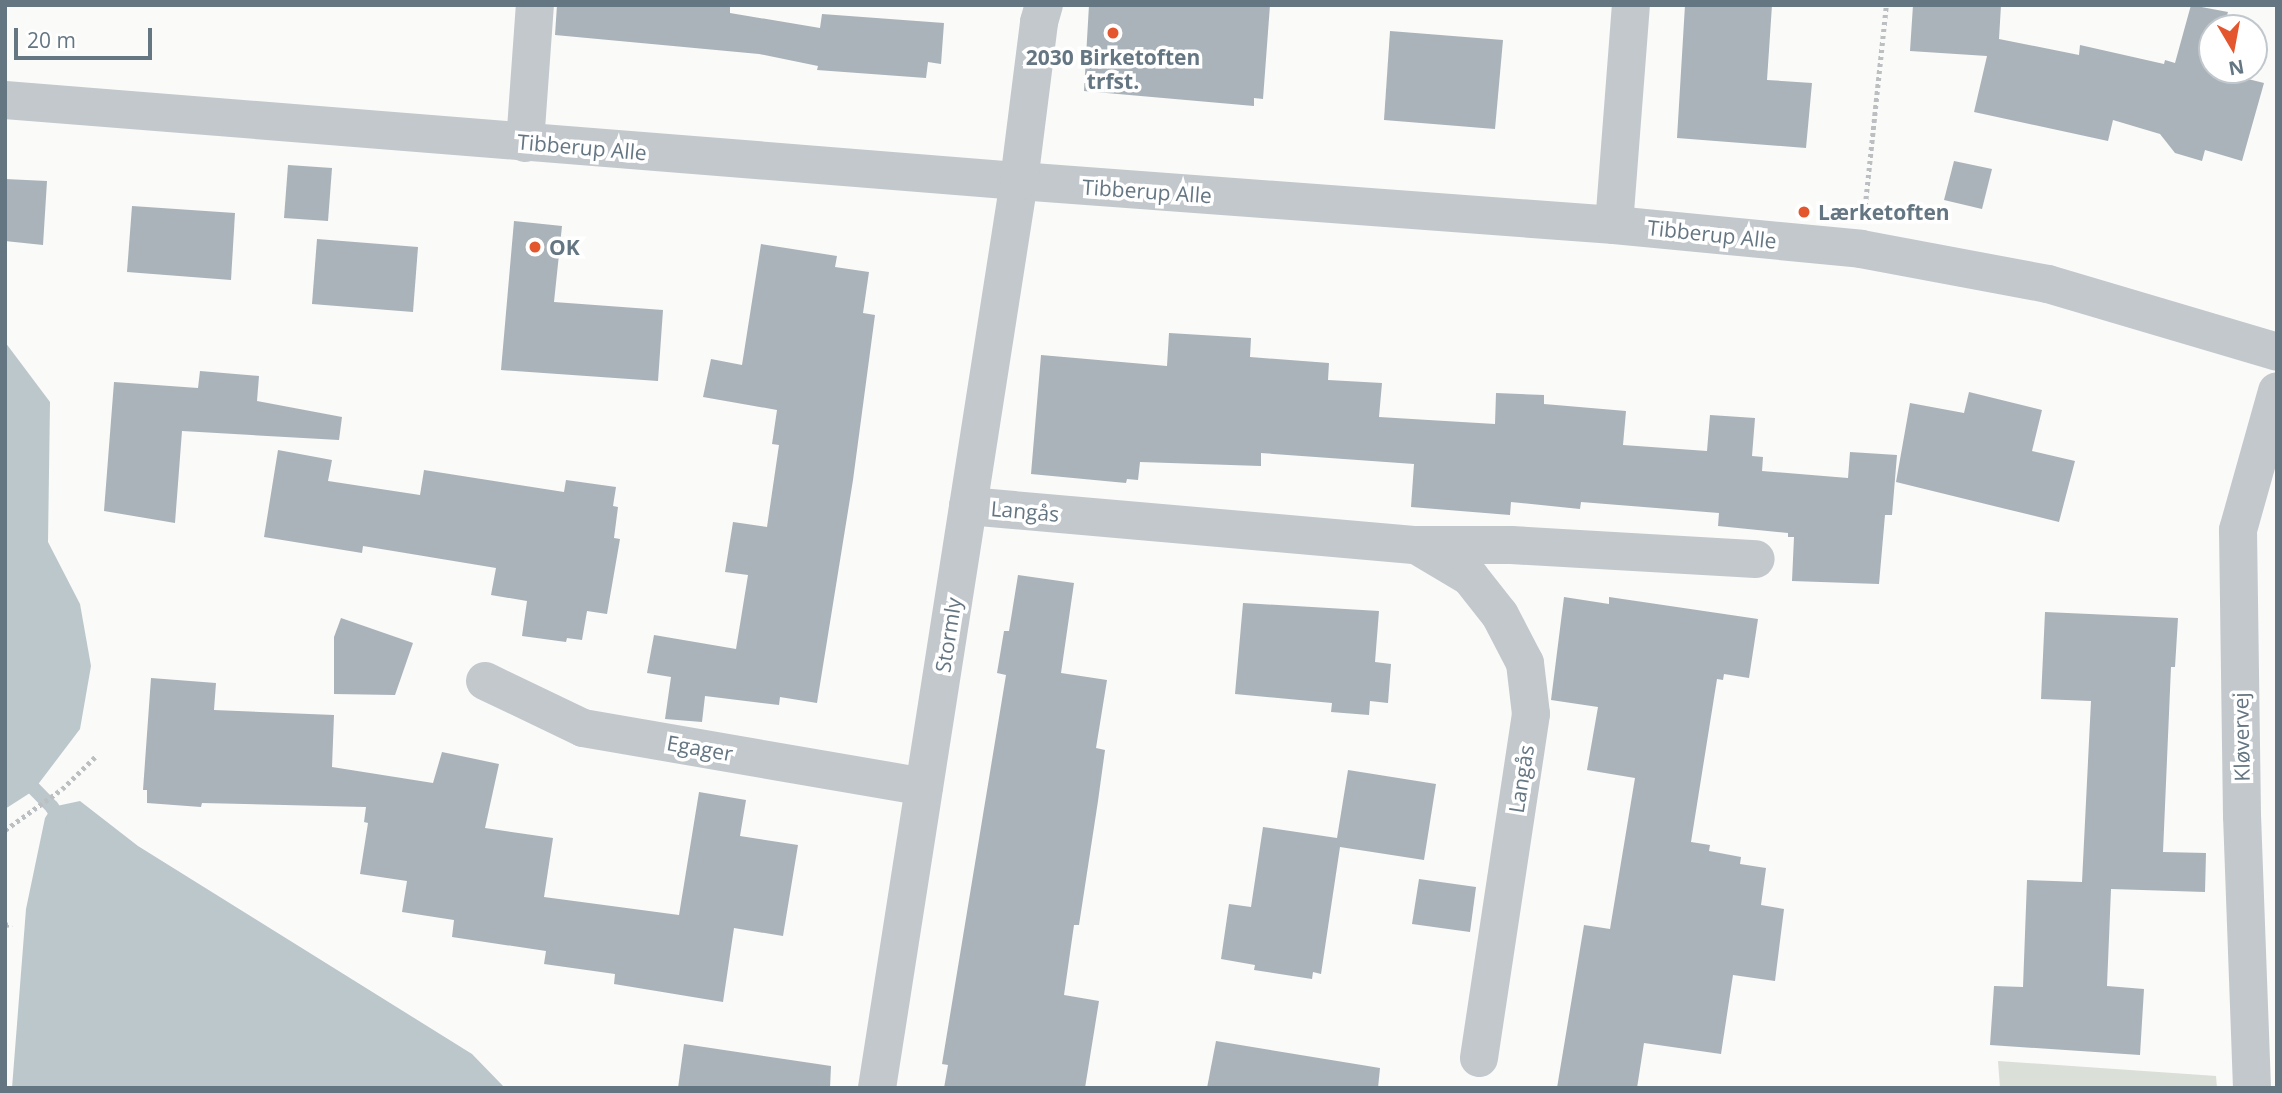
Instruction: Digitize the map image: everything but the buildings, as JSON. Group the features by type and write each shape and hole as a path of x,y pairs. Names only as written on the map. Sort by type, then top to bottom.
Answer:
{"street":[{"path":"525,142 535,5"},
{"name":"Stormly","path":"877,1088 1019,181 1039,22 1044,5"},
{"path":"1614,225 1631,5"},
{"name":"Tibberup Alle","path":"5,100 1019,181 1614,225 1861,249 2048,284 2277,352"},
{"name":"Kløvervej","path":"2252,1088 2242,816 2238,530 2277,391"},
{"name":"Langås","path":"968,506 1416,545 1511,545 1756,559"},
{"name":"Langås","path":"1416,545 1470,577 1500,615 1525,663 1531,714 1479,1058"},
{"name":"Egager","path":"485,681 583,728 924,787"}],"path":[{"path":"1861,249 1886,5"},
{"path":"5,830 62,789 95,757"},
{"path":"5,925 12,924"}],"shaded area":[{"path":"5,342 50,402 48,542 80,604 91,666 80,729 33,791 5,809"},
{"path":"80,801 138,846 472,1054 505,1088 12,1088 26,909 45,818 52,807"},
{"path":"1998,1061 2216,1076 2217,1088 2000,1088"}],"waterway":[{"path":"5,759 52,807 60,821"}],"place":[{"name":"2030 Birketoften trfst.","path":"1113,33"},
{"name":"Lærketoften","path":"1804,212"},
{"name":"OK","path":"535,247"}]}
